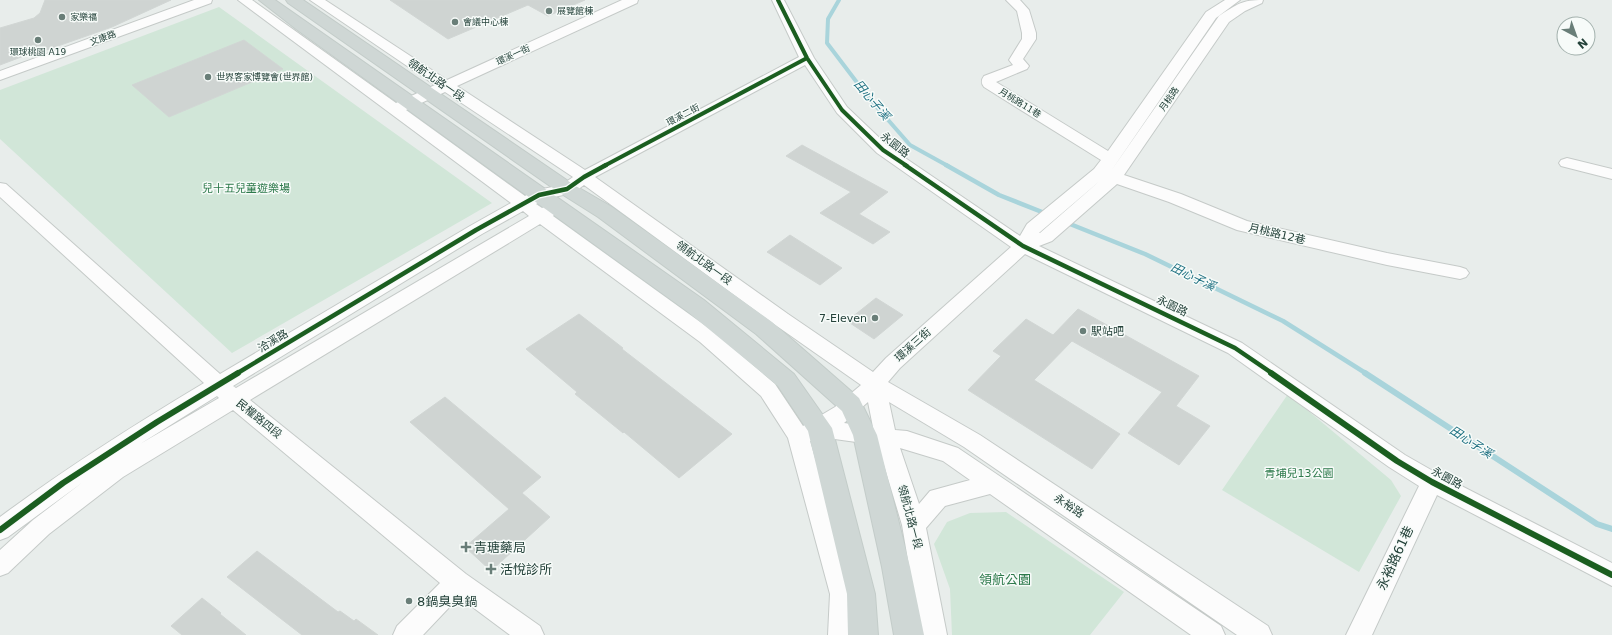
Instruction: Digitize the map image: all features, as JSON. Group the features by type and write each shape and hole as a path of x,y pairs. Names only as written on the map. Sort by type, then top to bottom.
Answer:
{"main road":[{"path":"266,0 401,106 539,205 696,306 786,380 820,428 861,594 863,635"},
{"name":"領航北路一段","path":"293,0 436,90 576,183 605,212 764,328 851,405 875,436 896,567 910,635"}],"street":[{"name":"文康路","path":"0,76 206,0"},
{"path":"244,0 401,106"},
{"name":"領航北路一段","path":"316,0 436,90"},
{"name":"環溪一街","path":"401,106 632,0"},
{"name":"永園路","path":"778,0 807,58 842,110 883,150 1023,246 1235,348 1396,462 1612,575"},
{"name":"月桃路11巷","path":"1012,0 1023,10 1029,33 1029,39 1016,60 1022,66 989,79 989,84 1110,159"},
{"name":"月桃路","path":"1023,246 1107,176 1190,57 1211,15 1234,0"},
{"name":"月桃路","path":"1107,176 1110,159 1190,57 1224,19 1240,8 1257,0"},
{"name":"環溪二街","path":"576,183 807,58"},
{"path":"1567,163 1612,174"},
{"name":"月桃路12巷","path":"1107,176 1175,198 1243,226 1387,259 1460,273"},
{"path":"0,565 42,527 115,470 227,392 576,183"},
{"name":"領航北路一段","path":"576,183 781,319 875,384 875,436 914,525 934,635"},
{"name":"民權路四段","path":"0,188 227,392 457,582 531,635"},
{"path":"539,205 707,337 768,390 798,436 842,594 841,635"},
{"name":"環溪三街","path":"798,436 820,428 851,405 875,384 893,363 1023,246"},
{"name":"永裕路","path":"875,384 972,441 1258,635"},
{"path":"0,530 63,483 157,422 227,392"},
{"path":"820,428 907,440 950,454 1212,635"},
{"name":"永裕路61巷","path":"1359,635 1432,482"},
{"path":"914,525 938,498 992,484"},
{"path":"406,635 457,582"}],"green space":[{"name":"兒十五兒童遊樂場","path":"219,7 492,203 232,353 0,139 0,90"},
{"name":"青埔兒13公園","path":"1288,394 1391,480 1401,496 1359,572 1222,490"},
{"name":"領航公園","path":"1006,512 1124,592 1090,635 952,635 950,589 934,544 947,522 970,513"}],"building":[{"name":"環球桃園 A19","path":"45,0 171,0 112,27 38,53 37,51 0,65 0,28 34,18 40,13"},
{"name":"會議中心棟","path":"390,0 585,0 548,16 528,5 448,39"},
{"name":"世界客家博覽會(世界館)","path":"244,40 283,69 169,117 132,85"},
{"path":"802,145 888,192 859,214 890,232 873,244 820,213 851,192 786,156"},
{"path":"790,235 842,268 820,285 767,252"},
{"name":"7-Eleven","path":"876,298 903,315 874,339 847,321"},
{"path":"1078,309 1199,376 1176,406 1210,426 1179,465 1128,433 1162,392 1072,341 1034,380 1120,434 1092,469 968,390 1001,356 993,351 1026,319 1053,335"},
{"path":"579,314 732,434 679,478 624,432 623,433 575,394 577,392 526,349"},
{"path":"445,397 541,477 522,493 550,517 491,571 465,547 509,509 410,422"},
{"path":"257,551 338,612 340,611 354,621 356,619 378,635 302,635 227,577"},
{"path":"202,598 246,635 182,635 171,626"}],"waterway":[{"name":"田心子溪","path":"839,0 828,19 827,43 868,97 910,145 948,166"},
{"name":"田心子溪","path":"946,165 999,195 1047,214"},
{"name":"田心子溪","path":"1065,222 1145,254 1283,321 1367,374"},
{"name":"田心子溪","path":"1365,373 1597,524 1612,529"}],"cycle path":[{"path":"778,0 807,58 842,110 883,150 1023,246 1235,348 1397,461 1432,482 1612,575"},
{"name":"洽溪路","path":"0,530 63,483 157,422 476,230 539,195 567,189 584,177 807,58"}],"place":[{"name":"展覽館棟","path":"549,11"},
{"name":"家樂福","path":"62,17"},
{"name":"會議中心棟","path":"455,22"},
{"name":"環球桃園 A19","path":"38,40"},
{"name":"世界客家博覽會(世界館)","path":"208,77"},
{"name":"7-Eleven","path":"875,318"},
{"name":"駅站吧","path":"1083,331"},
{"name":"青瑭藥局","path":"466,547"},
{"name":"活悅診所","path":"491,569"},
{"name":"8鍋臭臭鍋","path":"409,601"}]}
